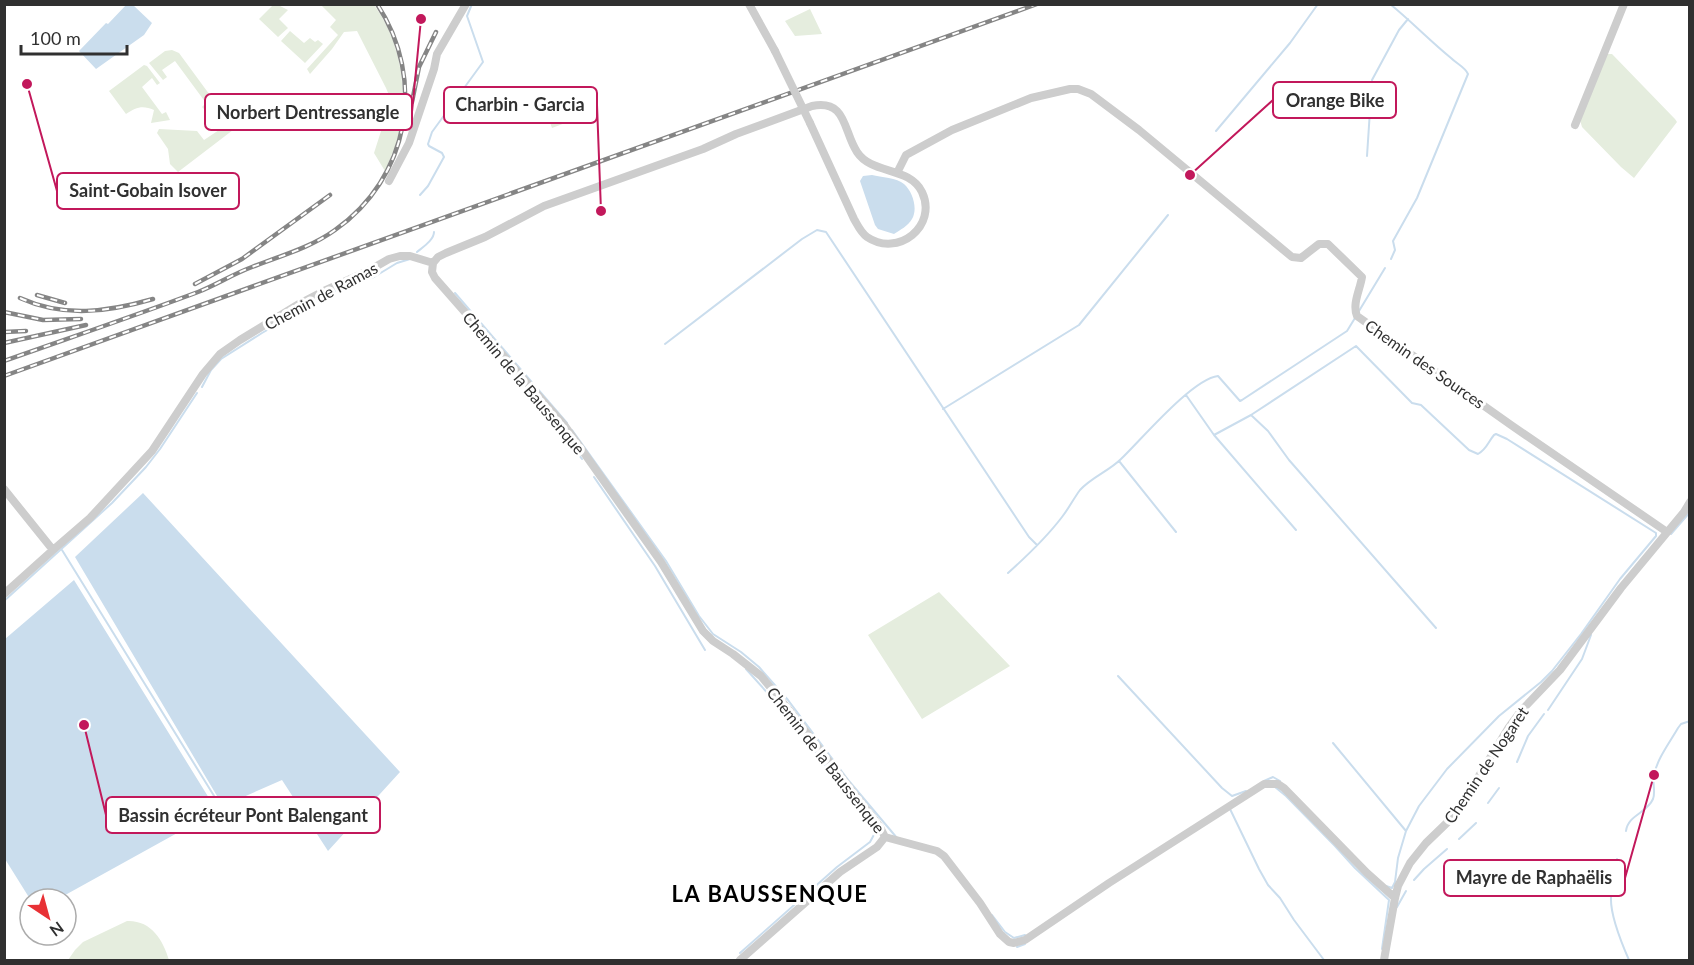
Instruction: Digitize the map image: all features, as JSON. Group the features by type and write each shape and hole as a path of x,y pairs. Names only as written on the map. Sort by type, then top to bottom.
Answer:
{"street":[{"path":"389,182 409,143 434,69 436,54 466,4"},
{"path":"433,263 438,257 485,237 544,206 703,149 736,134 812,106 822,104 832,106 837,110 861,158 868,163 905,175 915,182 926,205 924,220 915,234 904,241 885,244 867,238 861,232 854,219 810,123 775,51 749,4"},
{"path":"1575,125 1624,4"},
{"name":"Chemin des Sources","path":"897,173 906,155 952,130 1031,98 1070,89 1084,90 1139,130 1292,257 1301,258 1319,244 1328,244 1362,278 1361,288 1354,304 1357,316 1667,532"},
{"name":"Chemin de Ramas","path":"4,594 90,518 152,452 203,374 220,354 299,304 389,260 400,256 410,256 433,263"},
{"name":"Chemin de la Baussenque","path":"433,263 432,272 435,278 565,426 661,562 703,631 761,676 880,827 885,837 937,851 944,856 980,903 1000,934 1009,942 1025,940 1264,784 1278,784 1284,788 1367,873 1395,898"},
{"path":"4,489 53,550"},
{"name":"Chemin de Nogaret","path":"1384,960 1398,886 1410,863 1426,843 1455,815 1520,712 1560,670 1621,588 1684,512 1689,502"},
{"path":"740,960 840,872 877,847 885,837"}],"green space":[{"path":"273,5 288,10 279,19 288,28 278,37 259,19"},
{"path":"321,5 374,5 391,36 400,70 402,105 397,140 385,171 374,153 391,100 357,31 344,32 310,74 307,69 338,35 330,27 336,20"},
{"path":"810,9 822,34 795,36 785,21"},
{"path":"290,31 304,43 310,38 323,44 305,63 281,41"},
{"path":"172,50 179,53 215,102 205,110 202,107 206,103 175,61 162,70 167,77 163,80 149,63 165,51"},
{"path":"1607,54 1612,54 1677,122 1634,178 1582,127 1580,120"},
{"path":"144,65 160,83 157,85 152,78 142,87 162,114 166,112 170,120 151,123 154,110 143,107 126,114 109,91"},
{"path":"583,97 589,114 552,128 546,111"},
{"path":"224,111 232,122 233,130 178,172 170,164 168,149 157,133 159,129 197,131 204,140 225,126 218,117"},
{"path":"939,592 1010,666 922,719 868,635"},
{"path":"127,921 135,922 143,924 155,933 169,960 68,960 83,942"}],"water":[{"path":"127,4 133,5 152,23 144,35 96,69 79,51"},
{"path":"872,175 901,182 912,196 914,215 906,226 894,234 878,229 875,225 860,181 863,176"},
{"path":"143,493 400,772 328,851 282,780 223,806 75,557"},
{"path":"74,580 217,811 78,888 22,887 5,859 5,639"}],"waterway":[{"path":"420,195 428,186 444,157 442,153 428,144 432,132 483,62 467,16 472,4"},
{"path":"1216,131 1290,43 1318,4"},
{"path":"1390,4 1463,67 1468,74 1417,198 1393,241 1395,250 1391,259"},
{"path":"1367,156 1372,80 1399,30 1408,19"},
{"path":"943,409 1079,325 1168,215"},
{"path":"665,344 802,239 817,230 826,232 1029,537 1037,545"},
{"path":"417,252 430,241 434,232"},
{"path":"202,387 211,370 221,359 262,333 340,288 374,277 397,263 410,259"},
{"path":"1359,311 1385,268"},
{"path":"455,293 567,423"},
{"path":"1008,573 1065,514 1080,490 1116,463 1167,412 1195,388 1218,376 1240,401 1347,331 1355,318"},
{"path":"1214,435 1251,415 1356,346 1412,403 1421,405 1469,450 1478,454 1496,434 1656,533 1656,536 1620,579 1552,671 1499,716 1447,769 1419,806 1406,831"},
{"path":"4,601 112,503 146,467 197,393"},
{"path":"1186,395 1214,435 1296,530"},
{"path":"1251,415 1268,431 1289,460 1436,628"},
{"path":"552,420 582,459"},
{"path":"572,430 666,561 699,616 713,634 759,667 788,700 849,781 897,838"},
{"path":"1119,461 1176,532"},
{"path":"594,477 655,566 705,650"},
{"path":"1671,534 1690,512"},
{"path":"62,550 224,812"},
{"path":"1548,710 1582,659 1591,635"},
{"path":"740,953 837,867 870,842 876,831 780,707 746,669"},
{"path":"1118,676 1222,788 1232,796 1246,791"},
{"path":"1517,762 1528,736 1544,714"},
{"path":"1626,831 1630,821 1647,808 1653,799 1654,775 1664,751 1681,724 1690,721"},
{"path":"1333,743 1406,831 1398,858 1395,882 1392,888 1386,886"},
{"path":"1264,781 1273,777 1280,781"},
{"path":"1275,787 1389,900 1382,949"},
{"path":"1488,803 1499,788"},
{"path":"1230,809 1268,885 1280,898 1324,960"},
{"path":"1459,839 1476,823"},
{"path":"1414,880 1447,849"},
{"path":"1617,859 1611,904 1617,929 1629,960"},
{"path":"1397,907 1406,891"},
{"path":"992,915 1005,932 1014,938 1025,935"},
{"path":"1017,947 1025,944"}],"railway":[{"path":"4,361 198,292 245,270 305,247 335,230 360,208 380,183 394,156 402,126 405,95 402,64 393,33 377,4"},
{"path":"4,376 1037,4"},
{"path":"412,102 419,67 436,32"},
{"path":"195,284 242,259 330,195"},
{"path":"37,295 65,303"},
{"path":"20,298 70,311 103,310 153,299"},
{"path":"4,312 43,320 81,319"},
{"path":"4,343 86,325"},
{"path":"4,332 26,331"}],"place":[{"name":"Norbert Dentressangle","path":"421,19"},
{"name":"Saint-Gobain Isover","path":"27,84"},
{"name":"Orange Bike","path":"1190,175"},
{"name":"Charbin - Garcia","path":"601,211"},
{"name":"Bassin écréteur Pont Balengant","path":"84,725"},
{"name":"Mayre de Raphaëlis","path":"1654,775"}],"district":[{"name":"LA BAUSSENQUE","path":"770,894"}]}
